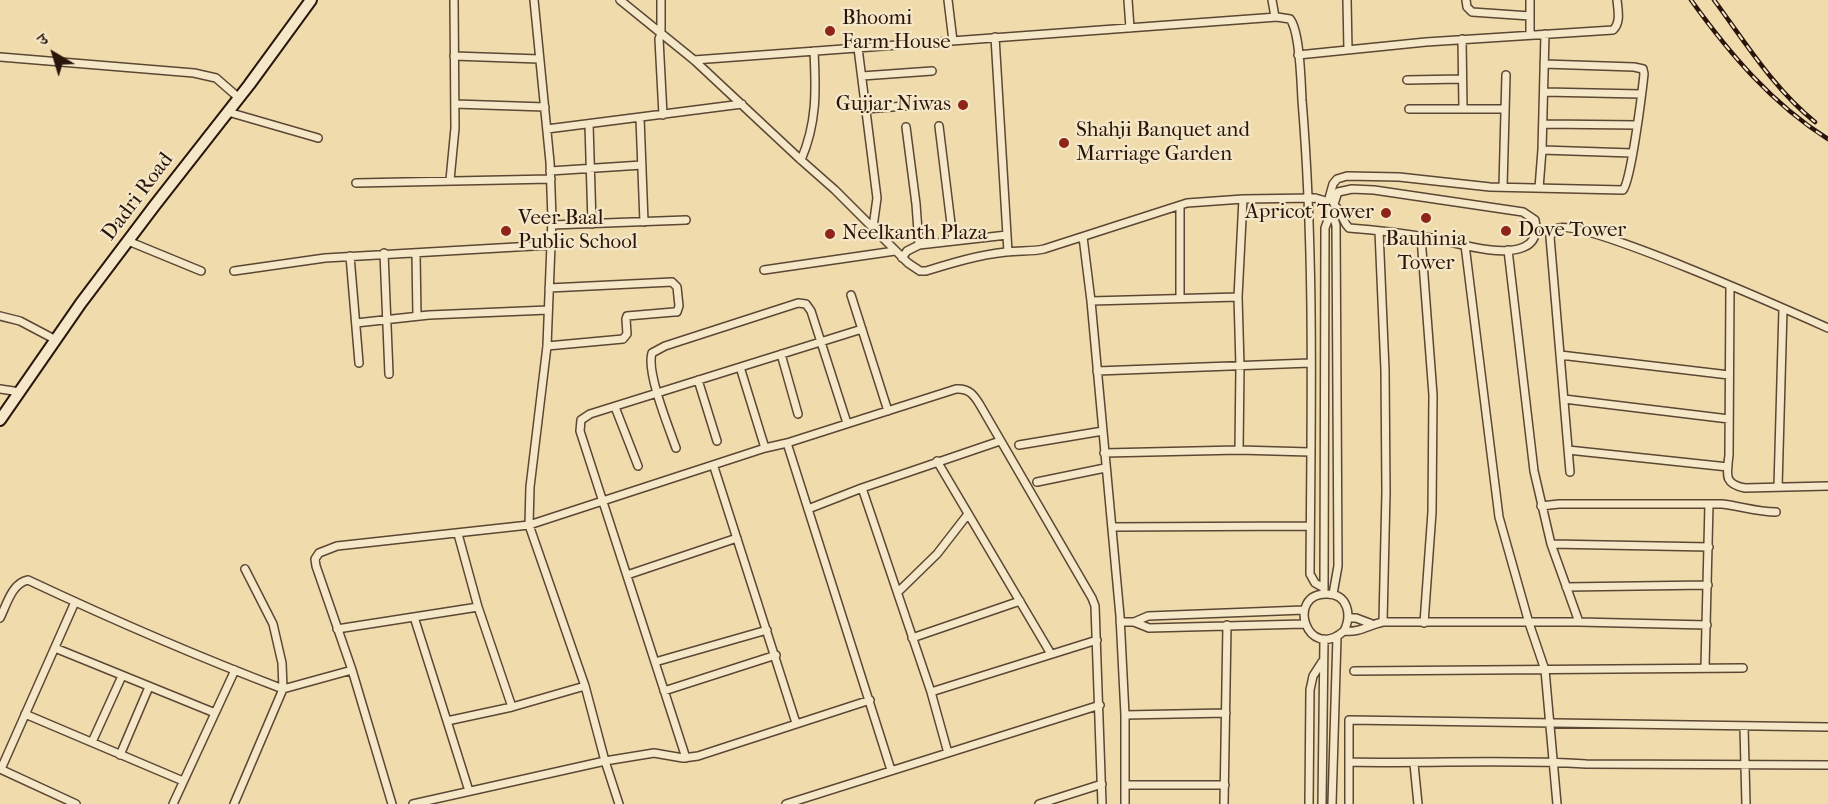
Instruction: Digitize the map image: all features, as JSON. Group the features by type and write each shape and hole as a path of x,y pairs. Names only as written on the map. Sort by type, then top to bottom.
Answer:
{"main road":[{"name":"Dadri Road","path":"0,420 81,303 239,98 309,1"}],"street":[{"path":"450,180 454,148 455,104 454,0"},
{"path":"534,0 547,129 552,225 547,346 530,487 529,525 585,686 619,804"},
{"path":"620,0 694,60 835,190 902,258 915,268 926,271 975,257 1044,249 1180,206 1198,202 1243,199 1310,197 1331,203 1341,212 1344,223 1349,228 1465,245 1508,250 1525,247 1535,237 1535,220 1523,212 1374,190 1344,190 1338,192 1331,203"},
{"path":"661,0 662,33 659,39 663,115"},
{"path":"948,0 952,41"},
{"path":"1128,0 1130,28"},
{"path":"1272,0 1275,18"},
{"path":"1347,0 1348,50"},
{"path":"1466,0 1467,7 1472,12 1530,16"},
{"path":"1530,0 1530,34"},
{"path":"1298,55 1462,39 1613,30 1617,26 1617,0"},
{"path":"694,60 1275,18 1285,18 1293,23 1298,55 1310,197 1310,574 1315,584 1324,591 1341,598 1349,610 1349,618 1344,631 1337,637 1324,639 1311,635 1304,624 1304,610 1308,602 1324,591"},
{"path":"1539,188 1545,34"},
{"path":"995,38 1008,252"},
{"path":"1462,39 1462,109"},
{"path":"858,48 877,198 873,227"},
{"path":"801,160 814,119 814,51"},
{"path":"454,56 539,59"},
{"path":"0,57 194,73 216,78 239,98"},
{"path":"1324,591 1324,248 1325,228 1331,213 1333,184 1337,179 1347,176 1399,177 1503,187 1623,190 1627,184 1637,124 1643,69 1544,64"},
{"path":"861,76 932,71"},
{"path":"1503,187 1506,75"},
{"path":"1407,80 1462,79"},
{"path":"1544,92 1641,94"},
{"path":"455,104 545,107"},
{"path":"547,129 742,104"},
{"path":"865,110 932,104"},
{"path":"1408,109 1505,109"},
{"path":"228,112 318,138"},
{"path":"640,118 644,222"},
{"path":"589,124 592,224"},
{"path":"1543,124 1637,124"},
{"path":"939,126 953,240"},
{"path":"906,127 919,245"},
{"path":"1542,150 1632,153"},
{"path":"356,183 550,175 590,168 642,165"},
{"path":"1239,450 1238,297 1243,199"},
{"path":"1180,206 1180,298"},
{"path":"1331,213 1336,225 1338,566 1333,594"},
{"path":"552,225 686,220"},
{"path":"1570,472 1550,237 1560,227 1619,242 1828,328"},
{"path":"1379,231 1385,393 1386,492 1383,622"},
{"path":"902,258 907,250 919,245 1006,235"},
{"path":"1083,237 1091,301 1120,622 1125,715 1125,804"},
{"path":"1421,237 1432,395 1432,512 1424,623"},
{"path":"128,241 201,271"},
{"path":"234,271 384,253 416,254 551,245"},
{"path":"1465,245 1499,517 1545,670 1557,804"},
{"path":"1508,250 1533,471 1551,544 1579,622"},
{"path":"764,270 895,251"},
{"path":"384,253 389,374"},
{"path":"416,254 417,316"},
{"path":"350,256 360,363"},
{"path":"547,346 623,339 627,334 627,315 674,312 679,306 677,286 669,282 549,288"},
{"path":"1730,286 1727,476 1734,486 1745,488 1828,486"},
{"path":"851,295 888,411"},
{"path":"1091,301 1238,297"},
{"path":"676,448 658,394 650,358 652,353 665,346 803,303 811,311 822,340 847,423"},
{"path":"1778,487 1783,309"},
{"path":"356,322 417,316 548,310"},
{"path":"0,316 20,321 56,340"},
{"path":"686,758 579,426 581,420 698,380 862,329"},
{"path":"781,354 798,414"},
{"path":"1560,355 1729,375"},
{"path":"1097,371 1310,363"},
{"path":"741,368 765,448"},
{"path":"698,380 717,441"},
{"path":"392,804 352,670 316,566 315,560 319,553 337,546 529,525 714,467 765,448 964,388 975,396 1092,598 1096,616 1102,804"},
{"path":"0,389 20,392"},
{"path":"1564,399 1729,419"},
{"path":"615,407 638,466"},
{"path":"1019,445 1103,431"},
{"path":"808,509 937,461 1000,441"},
{"path":"787,443 891,770"},
{"path":"1104,453 1239,450 1310,452"},
{"path":"1568,450 1728,467"},
{"path":"937,461 1050,654"},
{"path":"714,467 796,723"},
{"path":"1038,482 1106,468"},
{"path":"862,488 931,692 948,753"},
{"path":"1540,506 1709,504 1738,506 1759,512 1776,512"},
{"path":"1705,667 1709,504"},
{"path":"898,592 937,554 968,514"},
{"path":"1112,527 1310,526"},
{"path":"458,534 478,607 513,707"},
{"path":"627,575 737,538"},
{"path":"1551,544 1709,547"},
{"path":"234,804 283,688 282,663 273,624 245,569"},
{"path":"0,618 14,588 21,581 28,580 75,603 283,688 352,670"},
{"path":"1566,587 1708,585"},
{"path":"912,638 1020,601"},
{"path":"75,603 0,769 76,804"},
{"path":"337,629 478,607"},
{"path":"1134,622 1148,616 1304,610"},
{"path":"414,617 470,791"},
{"path":"1349,618 1372,624"},
{"path":"1120,622 1134,622 1149,628 1304,624"},
{"path":"1344,631 1355,633 1372,624 1383,622 1707,624"},
{"path":"1224,804 1227,625"},
{"path":"655,662 768,630"},
{"path":"1332,804 1337,637"},
{"path":"1322,804 1324,639"},
{"path":"931,692 1097,640"},
{"path":"55,648 215,713"},
{"path":"664,691 776,655"},
{"path":"1309,804 1310,690 1313,676 1322,662"},
{"path":"1354,671 1743,668"},
{"path":"173,804 235,670"},
{"path":"92,742 122,676"},
{"path":"447,721 513,707 585,686"},
{"path":"120,755 149,687"},
{"path":"413,804 605,761 654,753 686,758 698,756 870,700"},
{"path":"786,804 1100,705"},
{"path":"1125,715 1226,713"},
{"path":"25,714 183,781"},
{"path":"1349,804 1350,720 1828,727"},
{"path":"1744,727 1746,804"},
{"path":"1349,762 1828,765"},
{"path":"1414,764 1418,804"},
{"path":"1039,804 1102,784"},
{"path":"1125,785 1225,785"}],"railway":[{"path":"1691,0 1736,58 1770,94 1828,139"},
{"path":"1714,0 1773,80 1815,122"}],"place":[{"name":"Bhoomi Farm House","path":"830,31"},
{"name":"Gujjar Niwas","path":"963,105"},
{"name":"Shahji Banquet and Marriage Garden","path":"1064,143"},
{"name":"Apricot Tower","path":"1386,213"},
{"name":"Bauhinia Tower","path":"1426,218"},
{"name":"Veer Baal Public School","path":"506,231"},
{"name":"Dove Tower","path":"1506,231"},
{"name":"Neelkanth Plaza","path":"830,234"}]}
